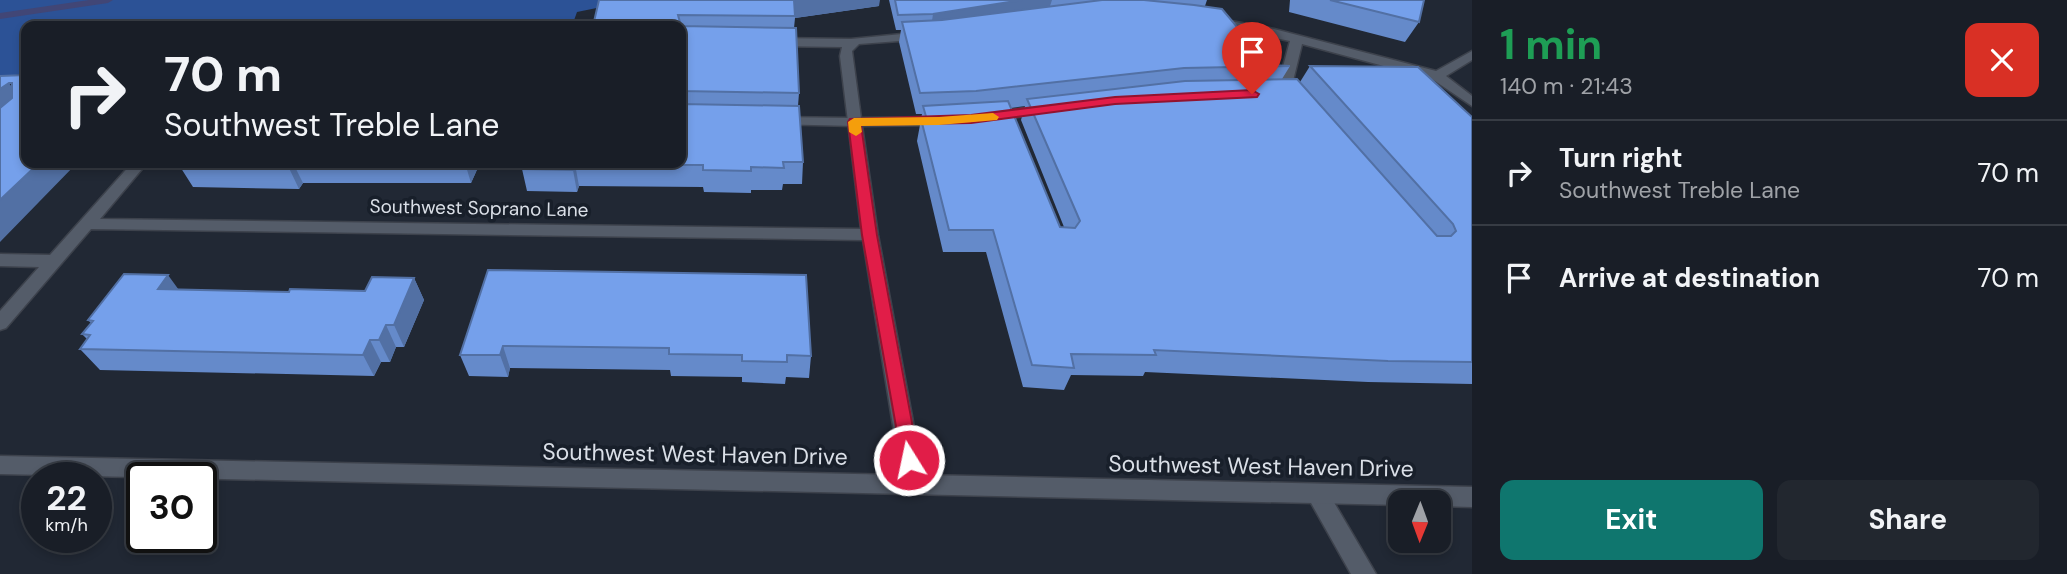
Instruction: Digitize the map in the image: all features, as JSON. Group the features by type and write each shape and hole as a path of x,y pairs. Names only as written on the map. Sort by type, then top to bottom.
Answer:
{"street":[{"path":"1194,19 1297,39 1400,64 1437,76 1472,102"},
{"path":"760,42 851,43 876,38 936,35"},
{"path":"1268,94 1295,99 1286,81 1297,39"},
{"path":"851,43 846,50 846,56 870,235 914,486"},
{"path":"1437,76 1472,55"},
{"path":"761,120 1012,122 1063,107"},
{"path":"0,323 136,168"},
{"name":"Southwest Soprano Lane","path":"87,224 870,235"},
{"path":"0,260 54,261"},
{"name":"Southwest West Haven Drive","path":"0,465 1472,497"},
{"path":"1317,494 1364,574"}],"shaded area":[{"path":"0,0 636,0 577,12 574,21 21,21 21,74 0,78"}],"building":[{"path":"599,0 794,0 795,16 678,15 680,21 594,21"},
{"path":"895,0 1022,0 933,14 898,15"},
{"path":"1102,0 1144,0 1222,9 1269,65 1290,66 1184,68 976,91 920,93 902,22 942,20"},
{"path":"1330,0 1424,0 1419,22"},
{"path":"686,26 796,28 799,93 686,91"},
{"path":"1310,66 1418,67 1472,117 1472,362 1388,361 1154,350 1156,355 1071,354 1074,368 1032,365 993,230 949,230 921,119 927,120 923,106 1008,101 1060,227 1075,228 1080,221 1027,99 1185,81 1297,79 1437,236 1451,236 1456,231 1453,224"},
{"path":"21,75 21,168 34,168 0,200 0,108 12,98 12,83 0,89 0,76"},
{"path":"686,104 799,106 803,162 783,162 784,168 751,167 751,171 703,170 703,165 686,165"},
{"path":"522,168 574,168 573,170"},
{"path":"488,270 806,275 811,356 787,355 787,362 742,361 742,355 669,354 669,348 503,346 500,355 460,355"},
{"path":"124,274 168,275 158,289 289,292 290,289 365,291 372,277 414,278 394,325 386,325 379,340 370,340 363,355 80,349 90,335 82,334 93,321 88,320"}],"waterway":[{"path":"0,16 108,0"}],"slow traffic":[{"path":"856,132 854,122 993,117"}],"route":[{"path":"909,460 870,235 854,122 971,119 1115,101 1252,94"}]}
